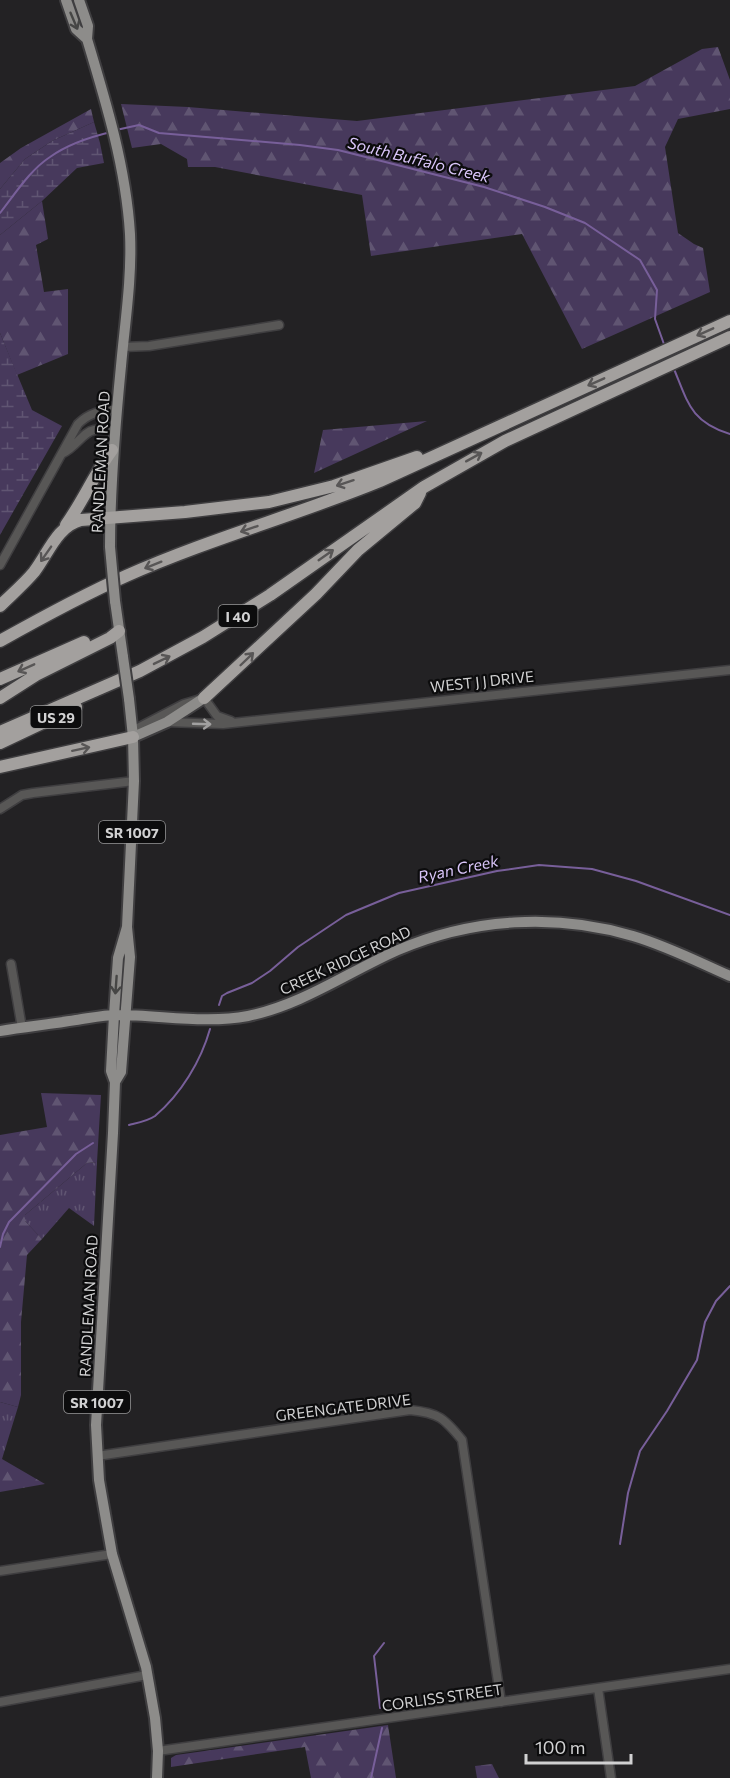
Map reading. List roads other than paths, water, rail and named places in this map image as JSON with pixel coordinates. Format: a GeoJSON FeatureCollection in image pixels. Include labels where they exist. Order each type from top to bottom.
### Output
{"type":"FeatureCollection","features":[{"type":"Feature","properties":{"kind":"highway"},"geometry":{"type":"LineString","coordinates":[[0,641],[126,576],[207,544],[340,497],[440,454],[730,321]]}},
{"type":"Feature","properties":{"kind":"highway","name":"I 40"},"geometry":{"type":"LineString","coordinates":[[0,732],[109,685],[175,653],[226,624],[424,487],[505,441],[730,337]]}},
{"type":"Feature","properties":{"kind":"highway"},"geometry":{"type":"LineString","coordinates":[[0,606],[33,572],[77,510],[101,465],[112,450]]}},
{"type":"Feature","properties":{"kind":"highway"},"geometry":{"type":"LineString","coordinates":[[62,531],[73,522],[81,520],[185,512],[269,502],[334,486],[412,458],[440,454]]}},
{"type":"Feature","properties":{"kind":"highway"},"geometry":{"type":"LineString","coordinates":[[204,698],[299,610],[358,550],[415,503],[424,487]]}},
{"type":"Feature","properties":{"kind":"highway"},"geometry":{"type":"LineString","coordinates":[[0,680],[108,631],[119,631]]}},
{"type":"Feature","properties":{"kind":"highway"},"geometry":{"type":"LineString","coordinates":[[0,698],[36,675],[110,638],[119,631]]}},
{"type":"Feature","properties":{"kind":"highway","name":"US 29"},"geometry":{"type":"LineString","coordinates":[[0,743],[89,702],[109,685]]}},
{"type":"Feature","properties":{"kind":"highway"},"geometry":{"type":"LineString","coordinates":[[0,767],[133,734]]}},
{"type":"Feature","properties":{"kind":"main road","name":"RANDLEMAN ROAD"},"geometry":{"type":"LineString","coordinates":[[66,0],[76,29],[87,39]]}},
{"type":"Feature","properties":{"kind":"main road","name":"RANDLEMAN ROAD"},"geometry":{"type":"LineString","coordinates":[[79,0],[88,26],[87,39],[115,142],[124,186],[130,240],[129,298],[112,450],[110,548],[133,734],[134,781],[127,927],[118,958],[119,1015],[111,1071],[115,1082],[96,1425],[97,1456],[112,1554],[147,1675],[155,1718],[158,1751],[157,1778]]}},
{"type":"Feature","properties":{"kind":"main road","name":"WEST J J DRIVE"},"geometry":{"type":"LineString","coordinates":[[133,734],[167,722],[204,698]]}},
{"type":"Feature","properties":{"kind":"main road","name":"CREEK RIDGE ROAD"},"geometry":{"type":"LineString","coordinates":[[0,1031],[119,1015],[200,1020],[258,1013],[304,996],[419,942],[453,932],[512,922],[570,923],[619,932],[652,942],[730,976]]}},
{"type":"Feature","properties":{"kind":"street"},"geometry":{"type":"LineString","coordinates":[[123,347],[149,346],[279,325]]}},
{"type":"Feature","properties":{"kind":"street"},"geometry":{"type":"LineString","coordinates":[[0,565],[78,424],[97,412],[117,410]]}},
{"type":"Feature","properties":{"kind":"street"},"geometry":{"type":"LineString","coordinates":[[63,453],[72,449],[92,430],[114,430]]}},
{"type":"Feature","properties":{"kind":"street","name":"WEST J J DRIVE"},"geometry":{"type":"LineString","coordinates":[[167,722],[217,724],[730,670]]}},
{"type":"Feature","properties":{"kind":"street"},"geometry":{"type":"LineString","coordinates":[[133,734],[184,704],[204,698],[220,718],[237,722]]}},
{"type":"Feature","properties":{"kind":"street"},"geometry":{"type":"LineString","coordinates":[[0,809],[22,795],[134,781]]}},
{"type":"Feature","properties":{"kind":"street"},"geometry":{"type":"LineString","coordinates":[[11,964],[22,1028]]}},
{"type":"Feature","properties":{"kind":"street","name":"GREENGATE DRIVE"},"geometry":{"type":"LineString","coordinates":[[97,1456],[410,1410],[430,1412],[445,1419],[462,1440],[501,1702]]}},
{"type":"Feature","properties":{"kind":"street"},"geometry":{"type":"LineString","coordinates":[[0,1571],[112,1554]]}},
{"type":"Feature","properties":{"kind":"street","name":"CORLISS STREET"},"geometry":{"type":"LineString","coordinates":[[158,1751],[730,1669]]}},
{"type":"Feature","properties":{"kind":"street"},"geometry":{"type":"LineString","coordinates":[[0,1702],[147,1675]]}},
{"type":"Feature","properties":{"kind":"street"},"geometry":{"type":"LineString","coordinates":[[598,1688],[611,1778]]}},
{"type":"Feature","properties":{"kind":"waterway","name":"South Buffalo Creek"},"geometry":{"type":"LineString","coordinates":[[116,130],[139,125],[159,133],[338,150],[484,187],[545,207],[585,223],[640,260],[657,290],[655,319],[665,347]]}},
{"type":"Feature","properties":{"kind":"waterway","name":"South Buffalo Creek"},"geometry":{"type":"LineString","coordinates":[[0,213],[29,175],[43,162],[64,148],[111,132]]}},
{"type":"Feature","properties":{"kind":"waterway","name":"South Buffalo Creek"},"geometry":{"type":"LineString","coordinates":[[674,369],[688,401],[699,417],[707,424],[730,434]]}},
{"type":"Feature","properties":{"kind":"waterway","name":"Ryan Creek"},"geometry":{"type":"LineString","coordinates":[[219,1005],[222,996],[252,983],[298,947],[346,915],[399,893],[497,871],[539,865],[592,869],[636,881],[730,915]]}},
{"type":"Feature","properties":{"kind":"waterway","name":"Ryan Creek"},"geometry":{"type":"LineString","coordinates":[[129,1125],[152,1118],[173,1098],[195,1065],[210,1029]]}},
{"type":"Feature","properties":{"kind":"waterway","name":"Ryan Creek"},"geometry":{"type":"LineString","coordinates":[[0,1247],[9,1222],[76,1154],[93,1143]]}},
{"type":"Feature","properties":{"kind":"waterway"},"geometry":{"type":"LineString","coordinates":[[620,1544],[628,1493],[640,1451],[697,1360],[705,1322],[716,1301],[730,1286]]}},
{"type":"Feature","properties":{"kind":"waterway"},"geometry":{"type":"LineString","coordinates":[[380,1708],[374,1656],[384,1643]]}},
{"type":"Feature","properties":{"kind":"waterway"},"geometry":{"type":"LineString","coordinates":[[371,1778],[382,1728]]}}]}
